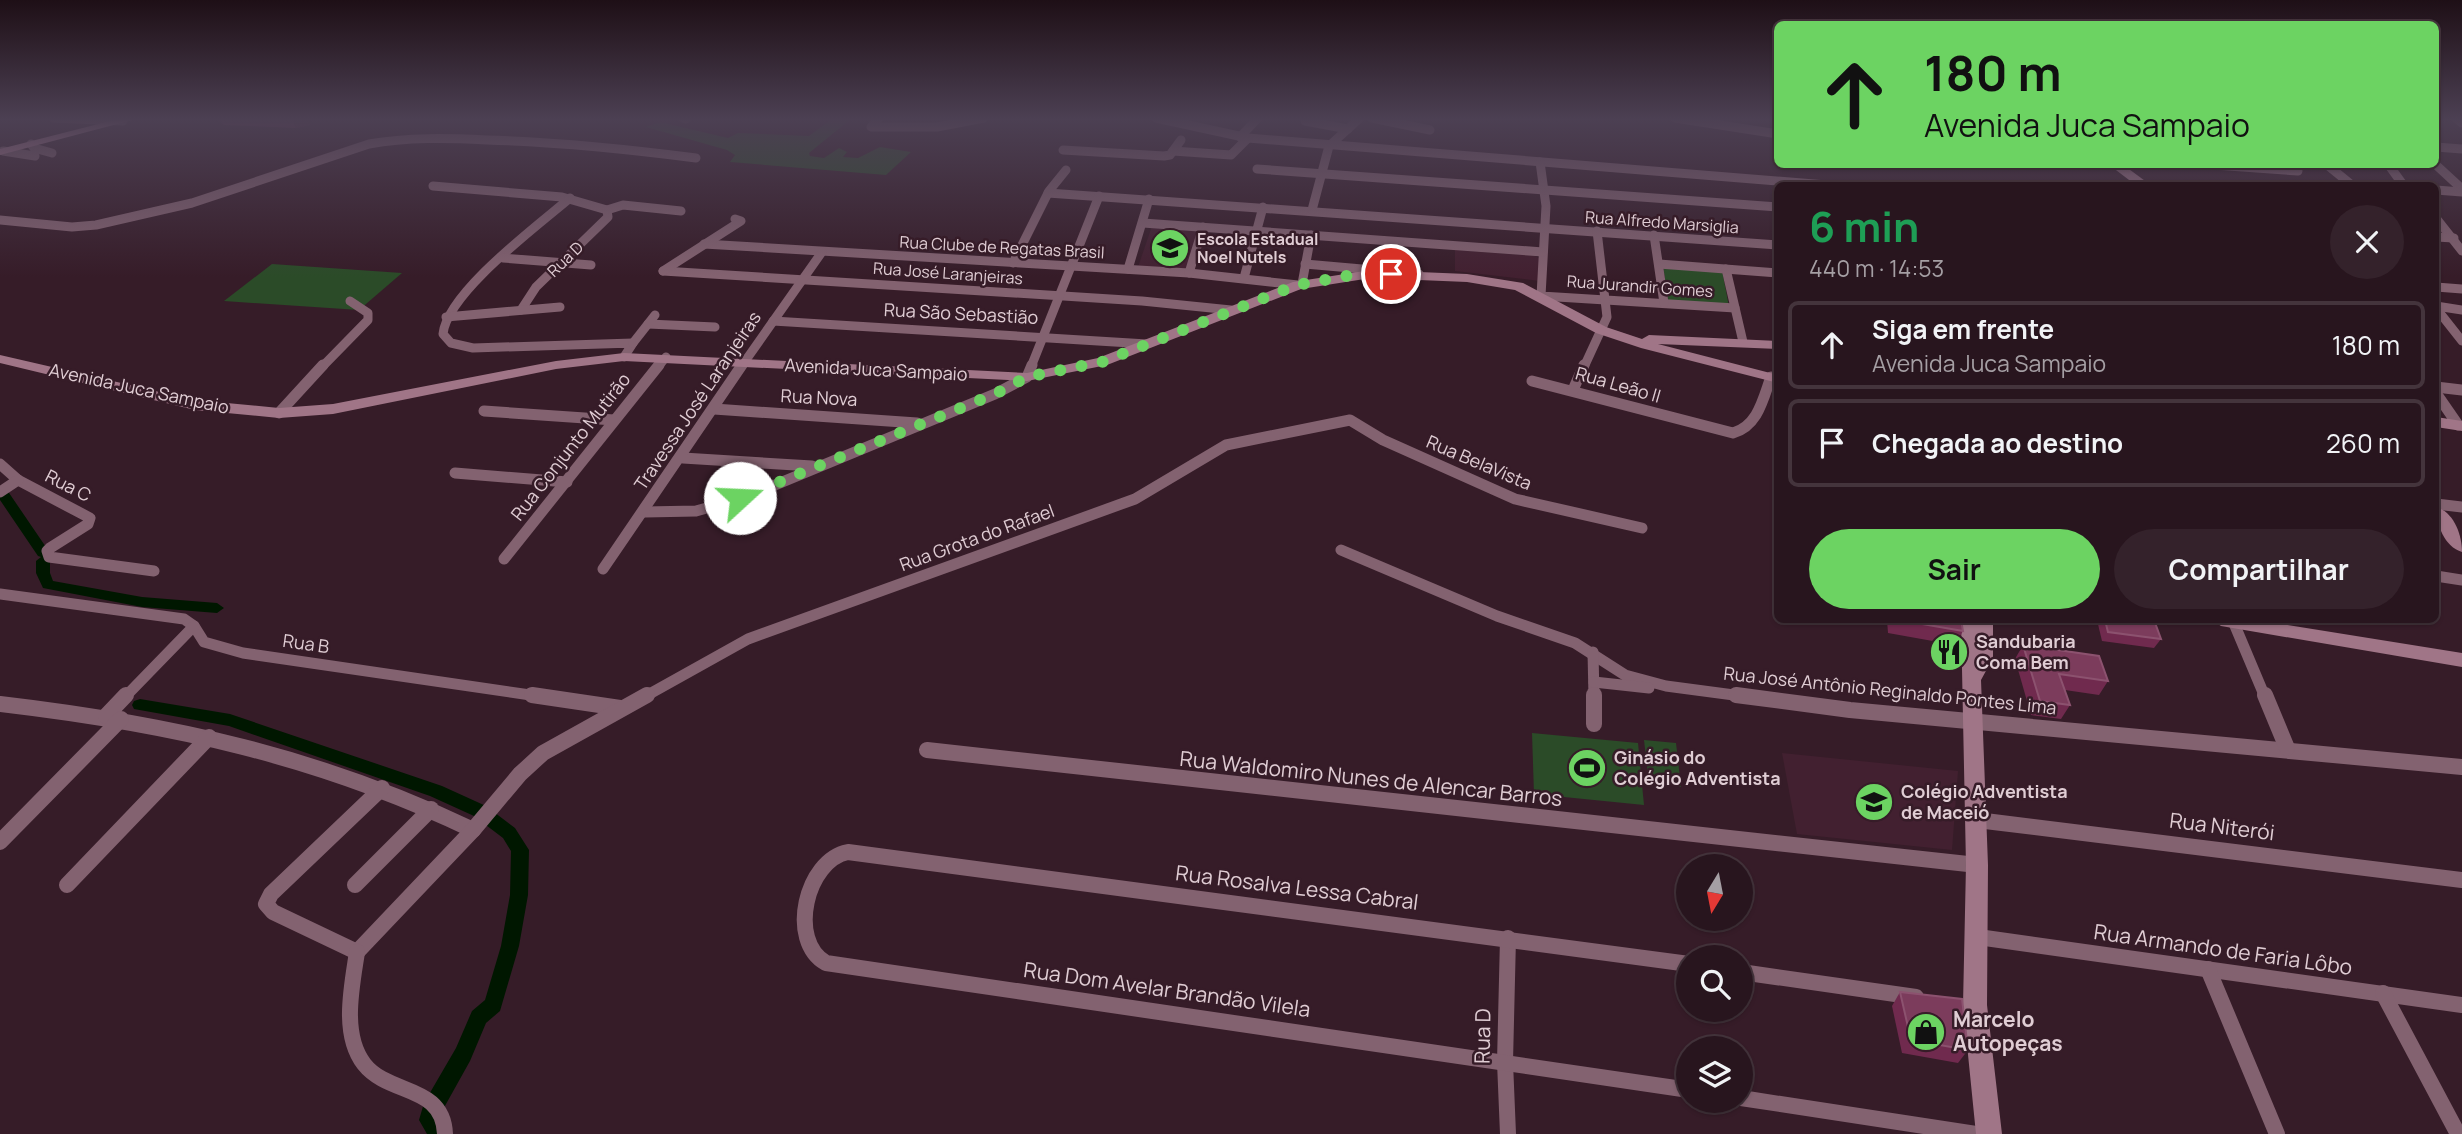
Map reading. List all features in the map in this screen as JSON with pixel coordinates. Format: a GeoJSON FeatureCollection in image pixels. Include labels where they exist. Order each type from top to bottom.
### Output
{"type":"FeatureCollection","features":[{"type":"Feature","properties":{"kind":"main road"},"geometry":{"type":"LineString","coordinates":[[2124,171],[2140,182]]}},
{"type":"Feature","properties":{"kind":"main road","name":"Avenida Juca Sampaio"},"geometry":{"type":"LineString","coordinates":[[0,359],[195,405],[279,413],[332,409],[556,365],[624,356],[1027,377],[1086,367],[1300,284],[1371,274],[1433,276],[1504,283],[1542,296],[1608,332],[1774,378]]}},
{"type":"Feature","properties":{"kind":"main road"},"geometry":{"type":"LineString","coordinates":[[1608,332],[1774,345]]}},
{"type":"Feature","properties":{"kind":"main road"},"geometry":{"type":"LineString","coordinates":[[1688,356],[1683,348],[1689,340]]}},
{"type":"Feature","properties":{"kind":"main road"},"geometry":{"type":"LineString","coordinates":[[2439,422],[2460,425]]}},
{"type":"Feature","properties":{"kind":"main road"},"geometry":{"type":"LineString","coordinates":[[2439,516],[2462,546]]}},
{"type":"Feature","properties":{"kind":"main road"},"geometry":{"type":"LineString","coordinates":[[1970,623],[1969,654],[1974,676],[1978,937],[1968,1004],[1989,1134]]}},
{"type":"Feature","properties":{"kind":"main road"},"geometry":{"type":"LineString","coordinates":[[1974,676],[1984,658],[1984,623]]}},
{"type":"Feature","properties":{"kind":"main road"},"geometry":{"type":"LineString","coordinates":[[2246,623],[2462,660]]}},
{"type":"Feature","properties":{"kind":"street"},"geometry":{"type":"LineString","coordinates":[[0,220],[72,227],[96,225],[248,186],[291,171]]}},
{"type":"Feature","properties":{"kind":"street"},"geometry":{"type":"LineString","coordinates":[[1013,264],[1048,193],[1065,171]]}},
{"type":"Feature","properties":{"kind":"street"},"geometry":{"type":"LineString","coordinates":[[1277,171],[1774,207]]}},
{"type":"Feature","properties":{"kind":"street"},"geometry":{"type":"LineString","coordinates":[[1312,210],[1321,171]]}},
{"type":"Feature","properties":{"kind":"street"},"geometry":{"type":"LineString","coordinates":[[1541,171],[1544,190],[1542,296]]}},
{"type":"Feature","properties":{"kind":"street"},"geometry":{"type":"LineString","coordinates":[[1651,171],[1789,182]]}},
{"type":"Feature","properties":{"kind":"street"},"geometry":{"type":"LineString","coordinates":[[2335,171],[2349,182]]}},
{"type":"Feature","properties":{"kind":"street"},"geometry":{"type":"LineString","coordinates":[[2442,171],[2462,191]]}},
{"type":"Feature","properties":{"kind":"street"},"geometry":{"type":"LineString","coordinates":[[433,186],[570,198],[607,210],[623,205],[681,211]]}},
{"type":"Feature","properties":{"kind":"street"},"geometry":{"type":"LineString","coordinates":[[2439,190],[2462,191]]}},
{"type":"Feature","properties":{"kind":"street"},"geometry":{"type":"LineString","coordinates":[[1048,193],[1543,227]]}},
{"type":"Feature","properties":{"kind":"street"},"geometry":{"type":"LineString","coordinates":[[645,512],[671,514],[699,511],[760,491],[995,394],[1027,377],[1057,296],[1100,196]]}},
{"type":"Feature","properties":{"kind":"street"},"geometry":{"type":"LineString","coordinates":[[570,198],[454,301],[442,328],[446,341],[462,347],[633,343]]}},
{"type":"Feature","properties":{"kind":"street"},"geometry":{"type":"LineString","coordinates":[[1128,269],[1149,200]]}},
{"type":"Feature","properties":{"kind":"street"},"geometry":{"type":"LineString","coordinates":[[1244,278],[1263,207]]}},
{"type":"Feature","properties":{"kind":"street","name":"Rua D"},"geometry":{"type":"LineString","coordinates":[[521,310],[531,293],[608,217],[610,214],[607,210]]}},
{"type":"Feature","properties":{"kind":"street"},"geometry":{"type":"LineString","coordinates":[[663,271],[738,220]]}},
{"type":"Feature","properties":{"kind":"street"},"geometry":{"type":"LineString","coordinates":[[2439,221],[2455,234],[2462,251]]}},
{"type":"Feature","properties":{"kind":"street"},"geometry":{"type":"LineString","coordinates":[[1143,223],[1543,252]]}},
{"type":"Feature","properties":{"kind":"street","name":"Rua Alfredo Marsiglia"},"geometry":{"type":"LineString","coordinates":[[1543,227],[1774,245]]}},
{"type":"Feature","properties":{"kind":"street"},"geometry":{"type":"LineString","coordinates":[[1189,273],[1203,228]]}},
{"type":"Feature","properties":{"kind":"street"},"geometry":{"type":"LineString","coordinates":[[1573,390],[1608,332],[1597,231]]}},
{"type":"Feature","properties":{"kind":"street"},"geometry":{"type":"LineString","coordinates":[[1300,284],[1311,235]]}},
{"type":"Feature","properties":{"kind":"street"},"geometry":{"type":"LineString","coordinates":[[1654,235],[1664,303]]}},
{"type":"Feature","properties":{"kind":"street","name":"Rua Clube de Regatas Brasil"},"geometry":{"type":"LineString","coordinates":[[704,244],[1189,273],[1300,284]]}},
{"type":"Feature","properties":{"kind":"street","name":"Travessa José Laranjeiras"},"geometry":{"type":"LineString","coordinates":[[603,569],[683,458],[745,361],[822,252]]}},
{"type":"Feature","properties":{"kind":"street"},"geometry":{"type":"LineString","coordinates":[[503,258],[591,265]]}},
{"type":"Feature","properties":{"kind":"street"},"geometry":{"type":"LineString","coordinates":[[1305,264],[1433,276]]}},
{"type":"Feature","properties":{"kind":"street"},"geometry":{"type":"LineString","coordinates":[[1659,264],[1774,273]]}},
{"type":"Feature","properties":{"kind":"street"},"geometry":{"type":"LineString","coordinates":[[1727,269],[1743,342]]}},
{"type":"Feature","properties":{"kind":"street","name":"Rua José Laranjeiras"},"geometry":{"type":"LineString","coordinates":[[663,271],[1231,310]]}},
{"type":"Feature","properties":{"kind":"street"},"geometry":{"type":"LineString","coordinates":[[2439,287],[2462,289]]}},
{"type":"Feature","properties":{"kind":"street","name":"Rua Jurandir Gomes"},"geometry":{"type":"LineString","coordinates":[[1542,296],[1735,308]]}},
{"type":"Feature","properties":{"kind":"street"},"geometry":{"type":"LineString","coordinates":[[279,413],[301,394],[326,362],[368,321],[368,313],[350,300]]}},
{"type":"Feature","properties":{"kind":"street"},"geometry":{"type":"LineString","coordinates":[[446,317],[560,307]]}},
{"type":"Feature","properties":{"kind":"street"},"geometry":{"type":"LineString","coordinates":[[2439,307],[2462,310]]}},
{"type":"Feature","properties":{"kind":"street"},"geometry":{"type":"LineString","coordinates":[[2439,311],[2461,338]]}},
{"type":"Feature","properties":{"kind":"street"},"geometry":{"type":"LineString","coordinates":[[624,356],[651,320],[715,327]]}},
{"type":"Feature","properties":{"kind":"street","name":"Rua São Sebastião"},"geometry":{"type":"LineString","coordinates":[[773,321],[1147,344]]}},
{"type":"Feature","properties":{"kind":"street","name":"Rua Conjunto Mutirão"},"geometry":{"type":"LineString","coordinates":[[504,559],[666,357]]}},
{"type":"Feature","properties":{"kind":"street","name":"Rua Leão II"},"geometry":{"type":"LineString","coordinates":[[1532,381],[1725,432],[1748,428],[1774,380]]}},
{"type":"Feature","properties":{"kind":"street"},"geometry":{"type":"LineString","coordinates":[[2439,387],[2462,390]]}},
{"type":"Feature","properties":{"kind":"street"},"geometry":{"type":"LineString","coordinates":[[2439,397],[2460,425]]}},
{"type":"Feature","properties":{"kind":"street","name":"Rua Nova"},"geometry":{"type":"LineString","coordinates":[[714,409],[921,424]]}},
{"type":"Feature","properties":{"kind":"street"},"geometry":{"type":"LineString","coordinates":[[484,411],[614,420]]}},
{"type":"Feature","properties":{"kind":"street","name":"Rua BelaVista"},"geometry":{"type":"LineString","coordinates":[[1350,421],[1383,440],[1515,499],[1642,528]]}},
{"type":"Feature","properties":{"kind":"street","name":"Rua Grota do Rafael"},"geometry":{"type":"LineString","coordinates":[[358,952],[480,822],[535,758],[620,708],[748,639],[1135,499],[1214,450],[1249,439],[1350,421]]}},
{"type":"Feature","properties":{"kind":"street"},"geometry":{"type":"LineString","coordinates":[[683,458],[816,467]]}},
{"type":"Feature","properties":{"kind":"street"},"geometry":{"type":"LineString","coordinates":[[0,464],[9,486]]}},
{"type":"Feature","properties":{"kind":"street"},"geometry":{"type":"LineString","coordinates":[[455,473],[567,482]]}},
{"type":"Feature","properties":{"kind":"street","name":"Rua C"},"geometry":{"type":"LineString","coordinates":[[9,486],[48,493],[90,518],[88,524],[47,551],[54,558],[154,571]]}},
{"type":"Feature","properties":{"kind":"street"},"geometry":{"type":"LineString","coordinates":[[2439,504],[2462,507]]}},
{"type":"Feature","properties":{"kind":"street","name":"Rua José Antônio Reginaldo Pontes Lima"},"geometry":{"type":"LineString","coordinates":[[1341,550],[1486,612],[1593,652],[1625,675],[1666,687],[1850,710],[2287,748],[2462,767]]}},
{"type":"Feature","properties":{"kind":"street"},"geometry":{"type":"LineString","coordinates":[[2439,576],[2462,580]]}},
{"type":"Feature","properties":{"kind":"street","name":"Rua B"},"geometry":{"type":"LineString","coordinates":[[0,594],[131,609],[184,619],[194,626],[204,642],[243,653],[620,708]]}},
{"type":"Feature","properties":{"kind":"street"},"geometry":{"type":"LineString","coordinates":[[2230,623],[2287,748]]}},
{"type":"Feature","properties":{"kind":"street"},"geometry":{"type":"LineString","coordinates":[[106,716],[194,626]]}},
{"type":"Feature","properties":{"kind":"street"},"geometry":{"type":"LineString","coordinates":[[1593,652],[1594,724]]}},
{"type":"Feature","properties":{"kind":"street"},"geometry":{"type":"LineString","coordinates":[[1594,682],[1627,687],[1666,687]]}},
{"type":"Feature","properties":{"kind":"street"},"geometry":{"type":"LineString","coordinates":[[0,705],[106,716],[209,737],[382,788],[431,808],[480,822]]}},
{"type":"Feature","properties":{"kind":"street"},"geometry":{"type":"LineString","coordinates":[[0,842],[121,719]]}},
{"type":"Feature","properties":{"kind":"street"},"geometry":{"type":"LineString","coordinates":[[67,885],[209,737]]}},
{"type":"Feature","properties":{"kind":"street","name":"Rua Waldomiro Nunes de Alencar Barros"},"geometry":{"type":"LineString","coordinates":[[927,750],[1977,865]]}},
{"type":"Feature","properties":{"kind":"street"},"geometry":{"type":"LineString","coordinates":[[382,788],[271,894],[267,908],[358,952],[351,1014],[354,1038],[363,1063],[380,1078],[437,1104],[445,1115],[445,1134]]}},
{"type":"Feature","properties":{"kind":"street"},"geometry":{"type":"LineString","coordinates":[[355,885],[431,808]]}},
{"type":"Feature","properties":{"kind":"street","name":"Rua Niterói"},"geometry":{"type":"LineString","coordinates":[[1977,820],[2462,880]]}},
{"type":"Feature","properties":{"kind":"street","name":"Rua Dom Avelar Brandão Vilela"},"geometry":{"type":"LineString","coordinates":[[899,857],[848,852],[832,856],[825,863],[814,887],[806,919],[806,942],[818,959],[877,972],[1676,1088]]}},
{"type":"Feature","properties":{"kind":"street","name":"Rua Rosalva Lessa Cabral"},"geometry":{"type":"LineString","coordinates":[[899,857],[1676,962]]}},
{"type":"Feature","properties":{"kind":"street","name":"Rua Armando de Faria Lôbo"},"geometry":{"type":"LineString","coordinates":[[1978,937],[2462,1005]]}},
{"type":"Feature","properties":{"kind":"street","name":"Rua D"},"geometry":{"type":"LineString","coordinates":[[1508,939],[1505,1062],[1508,1134]]}},
{"type":"Feature","properties":{"kind":"street"},"geometry":{"type":"LineString","coordinates":[[2208,969],[2277,1134]]}},
{"type":"Feature","properties":{"kind":"street"},"geometry":{"type":"LineString","coordinates":[[1753,974],[1934,999]]}},
{"type":"Feature","properties":{"kind":"street"},"geometry":{"type":"LineString","coordinates":[[2383,993],[2458,1134]]}},
{"type":"Feature","properties":{"kind":"street"},"geometry":{"type":"LineString","coordinates":[[1753,1100],[1976,1134]]}},
{"type":"Feature","properties":{"kind":"shaded area","name":"Escola Estadual Noel Nutels"},"geometry":{"type":"Polygon","coordinates":[[[1152,226],[1201,230],[1188,270],[1138,267],[1152,226]]]}},
{"type":"Feature","properties":{"kind":"shaded area"},"geometry":{"type":"Polygon","coordinates":[[[1455,250],[1535,256],[1539,258],[1540,281],[1455,271],[1455,250]]]}},
{"type":"Feature","properties":{"kind":"shaded area","name":"Colégio Adventista de Maceió"},"geometry":{"type":"Polygon","coordinates":[[[1782,753],[1958,771],[1952,850],[1797,834],[1782,753]]]}},
{"type":"Feature","properties":{"kind":"green space"},"geometry":{"type":"Polygon","coordinates":[[[837,171],[890,171],[886,175],[837,171]]]}},
{"type":"Feature","properties":{"kind":"green space"},"geometry":{"type":"Polygon","coordinates":[[[272,264],[402,273],[359,310],[224,301],[272,264]]]}},
{"type":"Feature","properties":{"kind":"green space"},"geometry":{"type":"Polygon","coordinates":[[[1663,265],[1722,270],[1729,307],[1668,301],[1663,265]]]}},
{"type":"Feature","properties":{"kind":"green space","name":"Ginásio do Colégio Adventista"},"geometry":{"type":"Polygon","coordinates":[[[1532,733],[1638,743],[1644,805],[1534,794],[1532,733]]]}},
{"type":"Feature","properties":{"kind":"green space"},"geometry":{"type":"Polygon","coordinates":[[[1644,740],[1676,743],[1681,787],[1649,783],[1644,740]]]}},
{"type":"Feature","properties":{"kind":"building"},"geometry":{"type":"Polygon","coordinates":[[[1916,623],[1962,623],[1963,631],[1916,623]]]}},
{"type":"Feature","properties":{"kind":"building"},"geometry":{"type":"Polygon","coordinates":[[[2106,623],[2155,623],[2161,639],[2108,632],[2106,623]]]}},
{"type":"Feature","properties":{"kind":"building"},"geometry":{"type":"Polygon","coordinates":[[[2023,645],[2099,656],[2108,681],[2059,674],[2070,705],[2040,701],[2023,645]]]}},
{"type":"Feature","properties":{"kind":"building"},"geometry":{"type":"Polygon","coordinates":[[[1900,992],[1962,999],[1968,1050],[1911,1040],[1900,992]]]}},
{"type":"Feature","properties":{"kind":"waterway"},"geometry":{"type":"LineString","coordinates":[[0,490],[43,553]]}},
{"type":"Feature","properties":{"kind":"waterway"},"geometry":{"type":"LineString","coordinates":[[43,561],[43,573],[48,585],[142,602],[217,608]]}},
{"type":"Feature","properties":{"kind":"waterway"},"geometry":{"type":"LineString","coordinates":[[140,705],[230,720],[436,791],[480,811],[509,833],[520,850],[519,895],[510,946],[493,1005],[479,1017],[463,1054],[431,1110],[429,1120],[440,1134]]}},
{"type":"Feature","properties":{"kind":"place","name":"Escola Estadual Noel Nutels"},"geometry":{"type":"Point","coordinates":[1170,248]}},
{"type":"Feature","properties":{"kind":"place","name":"Sandubaria Coma Bem"},"geometry":{"type":"Point","coordinates":[1949,652]}},
{"type":"Feature","properties":{"kind":"place","name":"Ginásio do Colégio Adventista"},"geometry":{"type":"Point","coordinates":[1587,768]}},
{"type":"Feature","properties":{"kind":"place","name":"Colégio Adventista de Maceió"},"geometry":{"type":"Point","coordinates":[1874,802]}},
{"type":"Feature","properties":{"kind":"place","name":"Marcelo Autopeças"},"geometry":{"type":"Point","coordinates":[1926,1032]}},
{"type":"Feature","properties":{"kind":"route"},"geometry":{"type":"LineString","coordinates":[[740,498],[1003,391],[1027,377],[1069,371],[1102,362],[1297,285],[1352,275],[1391,274]]}}]}
